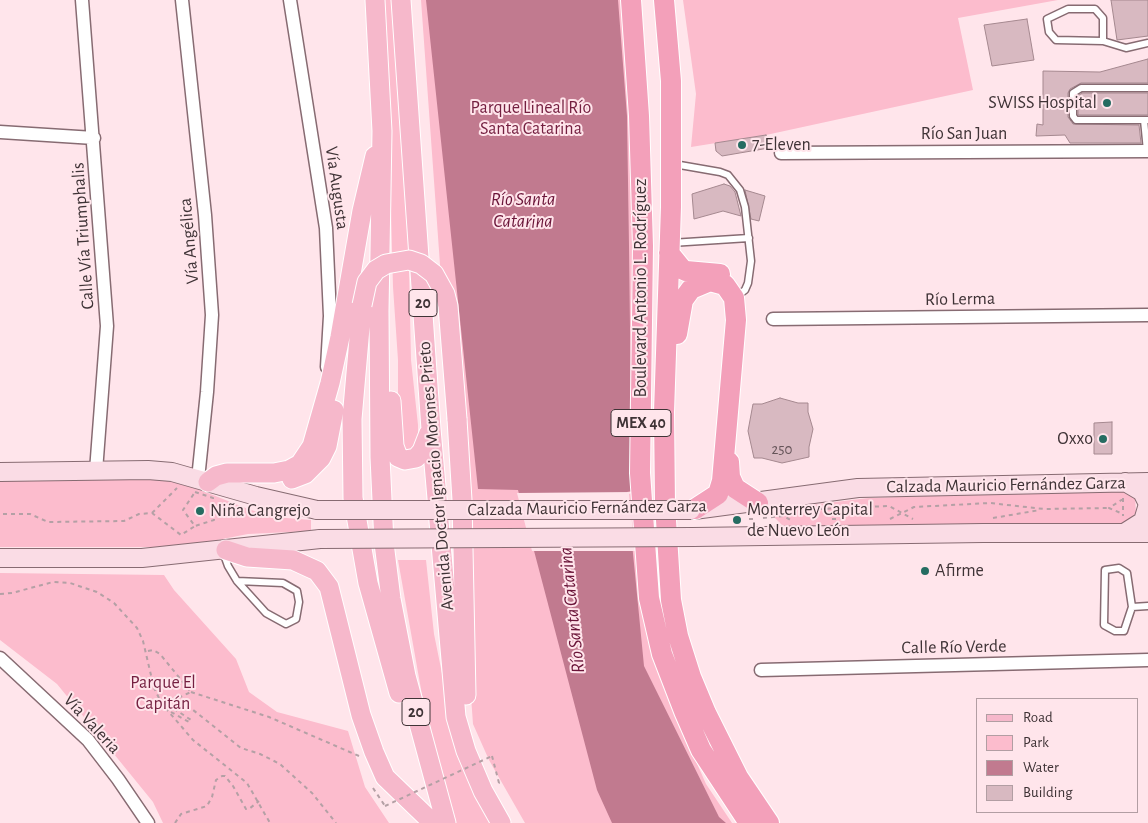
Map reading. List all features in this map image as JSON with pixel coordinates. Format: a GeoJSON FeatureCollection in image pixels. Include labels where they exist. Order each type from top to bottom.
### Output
{"type":"FeatureCollection","features":[{"type":"Feature","properties":{"kind":"highway","name":"Boulevard Antonio L. Rodríguez"},"geometry":{"type":"LineString","coordinates":[[631,0],[639,116],[643,246],[640,473],[649,598],[662,654],[701,750],[749,823]]}},
{"type":"Feature","properties":{"kind":"highway","name":"Boulevard Antonio L. Rodríguez"},"geometry":{"type":"LineString","coordinates":[[664,0],[671,80],[670,248],[664,412],[667,563],[678,636],[691,677],[722,747],[738,777],[769,823]]}},
{"type":"Feature","properties":{"kind":"highway"},"geometry":{"type":"LineString","coordinates":[[670,248],[682,268],[691,272],[718,273],[734,282],[744,317],[730,446],[730,477],[754,511]]}},
{"type":"Feature","properties":{"kind":"highway"},"geometry":{"type":"LineString","coordinates":[[664,412],[674,369],[679,313],[683,300],[698,285],[715,281],[725,285],[738,296]]}},
{"type":"Feature","properties":{"kind":"highway"},"geometry":{"type":"LineString","coordinates":[[693,510],[718,494],[722,481],[738,296]]}},
{"type":"Feature","properties":{"kind":"main road","name":"20"},"geometry":{"type":"LineString","coordinates":[[375,0],[382,131],[370,308],[384,543],[391,599],[406,676],[446,823]]}},
{"type":"Feature","properties":{"kind":"main road","name":"Avenida Doctor Ignacio Morones Prieto"},"geometry":{"type":"LineString","coordinates":[[401,0],[431,429],[456,717],[466,751],[483,790],[501,823]]}},
{"type":"Feature","properties":{"kind":"main road"},"geometry":{"type":"LineString","coordinates":[[194,486],[221,474],[284,472],[300,464],[312,446],[330,383],[349,290],[362,210],[382,131]]}},
{"type":"Feature","properties":{"kind":"main road"},"geometry":{"type":"LineString","coordinates":[[431,429],[418,456],[413,460],[405,460],[398,457],[394,446],[387,357],[370,308],[366,282],[376,270],[386,264],[409,260],[421,264],[434,274],[446,294],[448,306],[462,500],[466,751]]}},
{"type":"Feature","properties":{"kind":"main road"},"geometry":{"type":"LineString","coordinates":[[242,473],[263,479],[285,480],[296,479],[314,467],[327,446],[352,326],[370,308]]}},
{"type":"Feature","properties":{"kind":"main road"},"geometry":{"type":"LineString","coordinates":[[370,308],[354,377],[351,465],[358,532],[380,632],[403,706],[423,737]]}},
{"type":"Feature","properties":{"kind":"main road","name":"Calzada Mauricio Fernández Garza"},"geometry":{"type":"LineString","coordinates":[[0,472],[148,470],[172,472],[194,486],[317,510],[754,511],[858,488],[1124,491],[1148,482]]}},
{"type":"Feature","properties":{"kind":"main road"},"geometry":{"type":"LineString","coordinates":[[1123,526],[1143,521],[1148,504],[1142,492],[1124,491]]}},
{"type":"Feature","properties":{"kind":"main road","name":"Calzada Mauricio Fernández Garza"},"geometry":{"type":"LineString","coordinates":[[0,558],[142,558],[320,539],[693,537],[1123,526],[1148,533]]}},
{"type":"Feature","properties":{"kind":"main road"},"geometry":{"type":"LineString","coordinates":[[224,550],[247,557],[293,560],[317,571],[329,587],[361,715],[385,778],[433,823]]}},
{"type":"Feature","properties":{"kind":"street","name":"Calle Vía Triumphalis"},"geometry":{"type":"LineString","coordinates":[[82,0],[94,138],[106,326],[96,471]]}},
{"type":"Feature","properties":{"kind":"street","name":"Vía Angélica"},"geometry":{"type":"LineString","coordinates":[[182,0],[205,215],[212,315],[206,400],[194,486]]}},
{"type":"Feature","properties":{"kind":"street","name":"Vía Augusta"},"geometry":{"type":"LineString","coordinates":[[290,0],[326,228],[330,296],[327,355],[330,383]]}},
{"type":"Feature","properties":{"kind":"street"},"geometry":{"type":"LineString","coordinates":[[0,132],[94,138]]}},
{"type":"Feature","properties":{"kind":"street","name":"Río San Juan"},"geometry":{"type":"LineString","coordinates":[[781,153],[1147,151]]}},
{"type":"Feature","properties":{"kind":"street","name":"Río Lerma"},"geometry":{"type":"LineString","coordinates":[[773,319],[1148,315]]}},
{"type":"Feature","properties":{"kind":"street","name":"Vía Valeria"},"geometry":{"type":"LineString","coordinates":[[0,658],[88,740],[148,823]]}},
{"type":"Feature","properties":{"kind":"street","name":"Calle Río Verde"},"geometry":{"type":"LineString","coordinates":[[761,670],[1148,660]]}},
{"type":"Feature","properties":{"kind":"lane"},"geometry":{"type":"LineString","coordinates":[[1103,41],[1103,18],[1095,9],[1068,8],[1047,19],[1049,32],[1056,40],[1103,41],[1120,47],[1148,44]]}},
{"type":"Feature","properties":{"kind":"lane"},"geometry":{"type":"LineString","coordinates":[[1147,151],[1146,120],[1076,120],[1073,116],[1073,93],[1081,88],[1148,88]]}},
{"type":"Feature","properties":{"kind":"lane"},"geometry":{"type":"LineString","coordinates":[[671,163],[728,175],[740,190],[749,238],[750,272],[748,283],[738,296]]}},
{"type":"Feature","properties":{"kind":"lane"},"geometry":{"type":"LineString","coordinates":[[670,248],[749,238]]}},
{"type":"Feature","properties":{"kind":"lane"},"geometry":{"type":"LineString","coordinates":[[224,550],[228,566],[238,581],[266,613],[286,624],[296,619],[299,602],[296,591],[284,583],[238,581]]}},
{"type":"Feature","properties":{"kind":"lane"},"geometry":{"type":"LineString","coordinates":[[1119,568],[1127,573],[1132,607],[1124,631],[1115,631],[1104,626],[1106,570],[1119,568]]}},
{"type":"Feature","properties":{"kind":"lane"},"geometry":{"type":"LineString","coordinates":[[1132,607],[1148,606]]}},
{"type":"Feature","properties":{"kind":"path"},"geometry":{"type":"LineString","coordinates":[[3,514],[30,514],[48,522],[124,521],[139,514],[152,513],[177,487],[194,486],[214,498],[214,520],[195,526],[181,536],[152,513]]}},
{"type":"Feature","properties":{"kind":"path"},"geometry":{"type":"LineString","coordinates":[[194,486],[183,510],[195,526]]}},
{"type":"Feature","properties":{"kind":"path"},"geometry":{"type":"LineString","coordinates":[[1109,508],[1124,491]]}},
{"type":"Feature","properties":{"kind":"path"},"geometry":{"type":"LineString","coordinates":[[1123,526],[1124,491]]}},
{"type":"Feature","properties":{"kind":"path"},"geometry":{"type":"LineString","coordinates":[[889,520],[914,507],[990,503],[1044,509],[1109,508],[1123,514]]}},
{"type":"Feature","properties":{"kind":"path"},"geometry":{"type":"LineString","coordinates":[[811,509],[889,506],[914,520]]}},
{"type":"Feature","properties":{"kind":"path"},"geometry":{"type":"LineString","coordinates":[[992,518],[1044,509]]}},
{"type":"Feature","properties":{"kind":"path"},"geometry":{"type":"LineString","coordinates":[[783,510],[784,520]]}},
{"type":"Feature","properties":{"kind":"path"},"geometry":{"type":"LineString","coordinates":[[784,516],[791,510]]}},
{"type":"Feature","properties":{"kind":"path"},"geometry":{"type":"LineString","coordinates":[[754,511],[784,516],[792,521],[801,521]]}},
{"type":"Feature","properties":{"kind":"path"},"geometry":{"type":"LineString","coordinates":[[827,520],[845,519]]}},
{"type":"Feature","properties":{"kind":"path"},"geometry":{"type":"LineString","coordinates":[[0,594],[12,593],[53,582],[70,583],[97,592],[124,612],[136,628],[146,651],[154,688],[160,700],[193,740],[208,750],[247,783],[270,823]]}},
{"type":"Feature","properties":{"kind":"path"},"geometry":{"type":"LineString","coordinates":[[148,651],[153,650],[160,654],[191,692],[268,717],[366,759]]}},
{"type":"Feature","properties":{"kind":"path"},"geometry":{"type":"LineString","coordinates":[[178,698],[191,692]]}},
{"type":"Feature","properties":{"kind":"path"},"geometry":{"type":"LineString","coordinates":[[160,700],[170,711],[189,722],[191,720],[167,704],[174,696],[178,698],[241,748],[260,754],[280,764],[312,793],[336,823]]}},
{"type":"Feature","properties":{"kind":"path"},"geometry":{"type":"LineString","coordinates":[[372,786],[384,806],[492,756],[499,783]]}},
{"type":"Feature","properties":{"kind":"path"},"geometry":{"type":"LineString","coordinates":[[175,823],[181,814],[206,806],[212,797],[216,780],[222,776],[225,776],[233,786],[246,809],[249,809],[259,801]]}},
{"type":"Feature","properties":{"kind":"green space"},"geometry":{"type":"Polygon","coordinates":[[[380,0],[392,0],[408,222],[411,360],[418,425],[418,442],[411,450],[403,448],[398,444],[398,360],[393,287],[388,99],[380,0]]]}},
{"type":"Feature","properties":{"kind":"green space","name":"Río Santa Catarina"},"geometry":{"type":"Polygon","coordinates":[[[421,0],[624,0],[635,164],[637,553],[684,734],[706,784],[732,823],[525,823],[489,760],[473,724],[421,0]]]}},
{"type":"Feature","properties":{"kind":"green space"},"geometry":{"type":"Polygon","coordinates":[[[683,0],[1058,0],[958,18],[973,90],[766,135],[691,147],[696,94],[683,0]]]}},
{"type":"Feature","properties":{"kind":"green space"},"geometry":{"type":"Polygon","coordinates":[[[0,478],[162,480],[188,485],[248,509],[274,517],[311,520],[311,531],[248,534],[207,542],[158,547],[0,547],[0,478]]]}},
{"type":"Feature","properties":{"kind":"green space"},"geometry":{"type":"Polygon","coordinates":[[[1126,489],[1135,497],[1136,513],[1122,526],[783,526],[767,510],[869,498],[1126,489]]]}},
{"type":"Feature","properties":{"kind":"green space"},"geometry":{"type":"Polygon","coordinates":[[[398,560],[426,560],[434,634],[449,708],[493,823],[453,823],[424,706],[398,560]]]}},
{"type":"Feature","properties":{"kind":"green space","name":"Parque El Capitán"},"geometry":{"type":"Polygon","coordinates":[[[0,573],[164,575],[174,590],[236,659],[249,692],[277,712],[348,731],[365,787],[389,823],[163,823],[153,802],[57,684],[0,640],[0,573]]]}},
{"type":"Feature","properties":{"kind":"water","name":"Río Santa Catarina"},"geometry":{"type":"Polygon","coordinates":[[[426,0],[618,0],[627,116],[632,491],[627,492],[644,666],[719,817],[726,823],[612,823],[597,790],[518,490],[478,489],[426,0]]]}},
{"type":"Feature","properties":{"kind":"pier"},"geometry":{"type":"Polygon","coordinates":[[[634,492],[629,494],[635,551],[532,551],[517,493],[634,492]]]}},
{"type":"Feature","properties":{"kind":"building"},"geometry":{"type":"Polygon","coordinates":[[[1111,0],[1148,0],[1148,36],[1117,40],[1111,0]]]}},
{"type":"Feature","properties":{"kind":"building"},"geometry":{"type":"Polygon","coordinates":[[[1027,19],[1034,60],[992,66],[984,25],[1027,19]]]}},
{"type":"Feature","properties":{"kind":"building"},"geometry":{"type":"Polygon","coordinates":[[[1148,59],[1148,83],[1081,83],[1070,89],[1068,93],[1068,117],[1073,124],[1139,125],[1141,143],[1070,143],[1065,135],[1036,136],[1037,124],[1043,125],[1043,71],[1100,72],[1148,59]]]}},
{"type":"Feature","properties":{"kind":"building"},"geometry":{"type":"Polygon","coordinates":[[[1082,93],[1148,93],[1148,115],[1078,115],[1078,96],[1082,93]]]}},
{"type":"Feature","properties":{"kind":"building","name":"7-Eleven"},"geometry":{"type":"Polygon","coordinates":[[[766,135],[769,148],[722,156],[716,151],[715,143],[766,135]]]}},
{"type":"Feature","properties":{"kind":"building","name":"7-Eleven"},"geometry":{"type":"Polygon","coordinates":[[[724,184],[730,186],[735,192],[741,216],[723,211],[694,219],[692,194],[724,184]]]}},
{"type":"Feature","properties":{"kind":"building"},"geometry":{"type":"Polygon","coordinates":[[[745,190],[765,196],[759,221],[751,219],[745,190]]]}},
{"type":"Feature","properties":{"kind":"building"},"geometry":{"type":"Polygon","coordinates":[[[780,398],[798,403],[808,403],[808,412],[813,429],[809,457],[782,463],[754,458],[748,431],[753,404],[762,404],[780,398]]]}},
{"type":"Feature","properties":{"kind":"building","name":"Oxxo"},"geometry":{"type":"Polygon","coordinates":[[[1112,422],[1112,454],[1094,454],[1094,423],[1112,422]]]}},
{"type":"Feature","properties":{"kind":"place","name":"SWISS Hospital"},"geometry":{"type":"Point","coordinates":[1107,103]}},
{"type":"Feature","properties":{"kind":"place","name":"7-Eleven"},"geometry":{"type":"Point","coordinates":[742,145]}},
{"type":"Feature","properties":{"kind":"place","name":"Oxxo"},"geometry":{"type":"Point","coordinates":[1103,439]}},
{"type":"Feature","properties":{"kind":"place","name":"Niña Cangrejo"},"geometry":{"type":"Point","coordinates":[200,511]}},
{"type":"Feature","properties":{"kind":"place","name":"Monterrey Capital de Nuevo León"},"geometry":{"type":"Point","coordinates":[737,520]}},
{"type":"Feature","properties":{"kind":"place","name":"Afirme"},"geometry":{"type":"Point","coordinates":[925,571]}},
{"type":"Feature","properties":{"kind":"park label","name":"Parque Lineal Río Santa Catarina"},"geometry":{"type":"Point","coordinates":[531,118]}}]}
